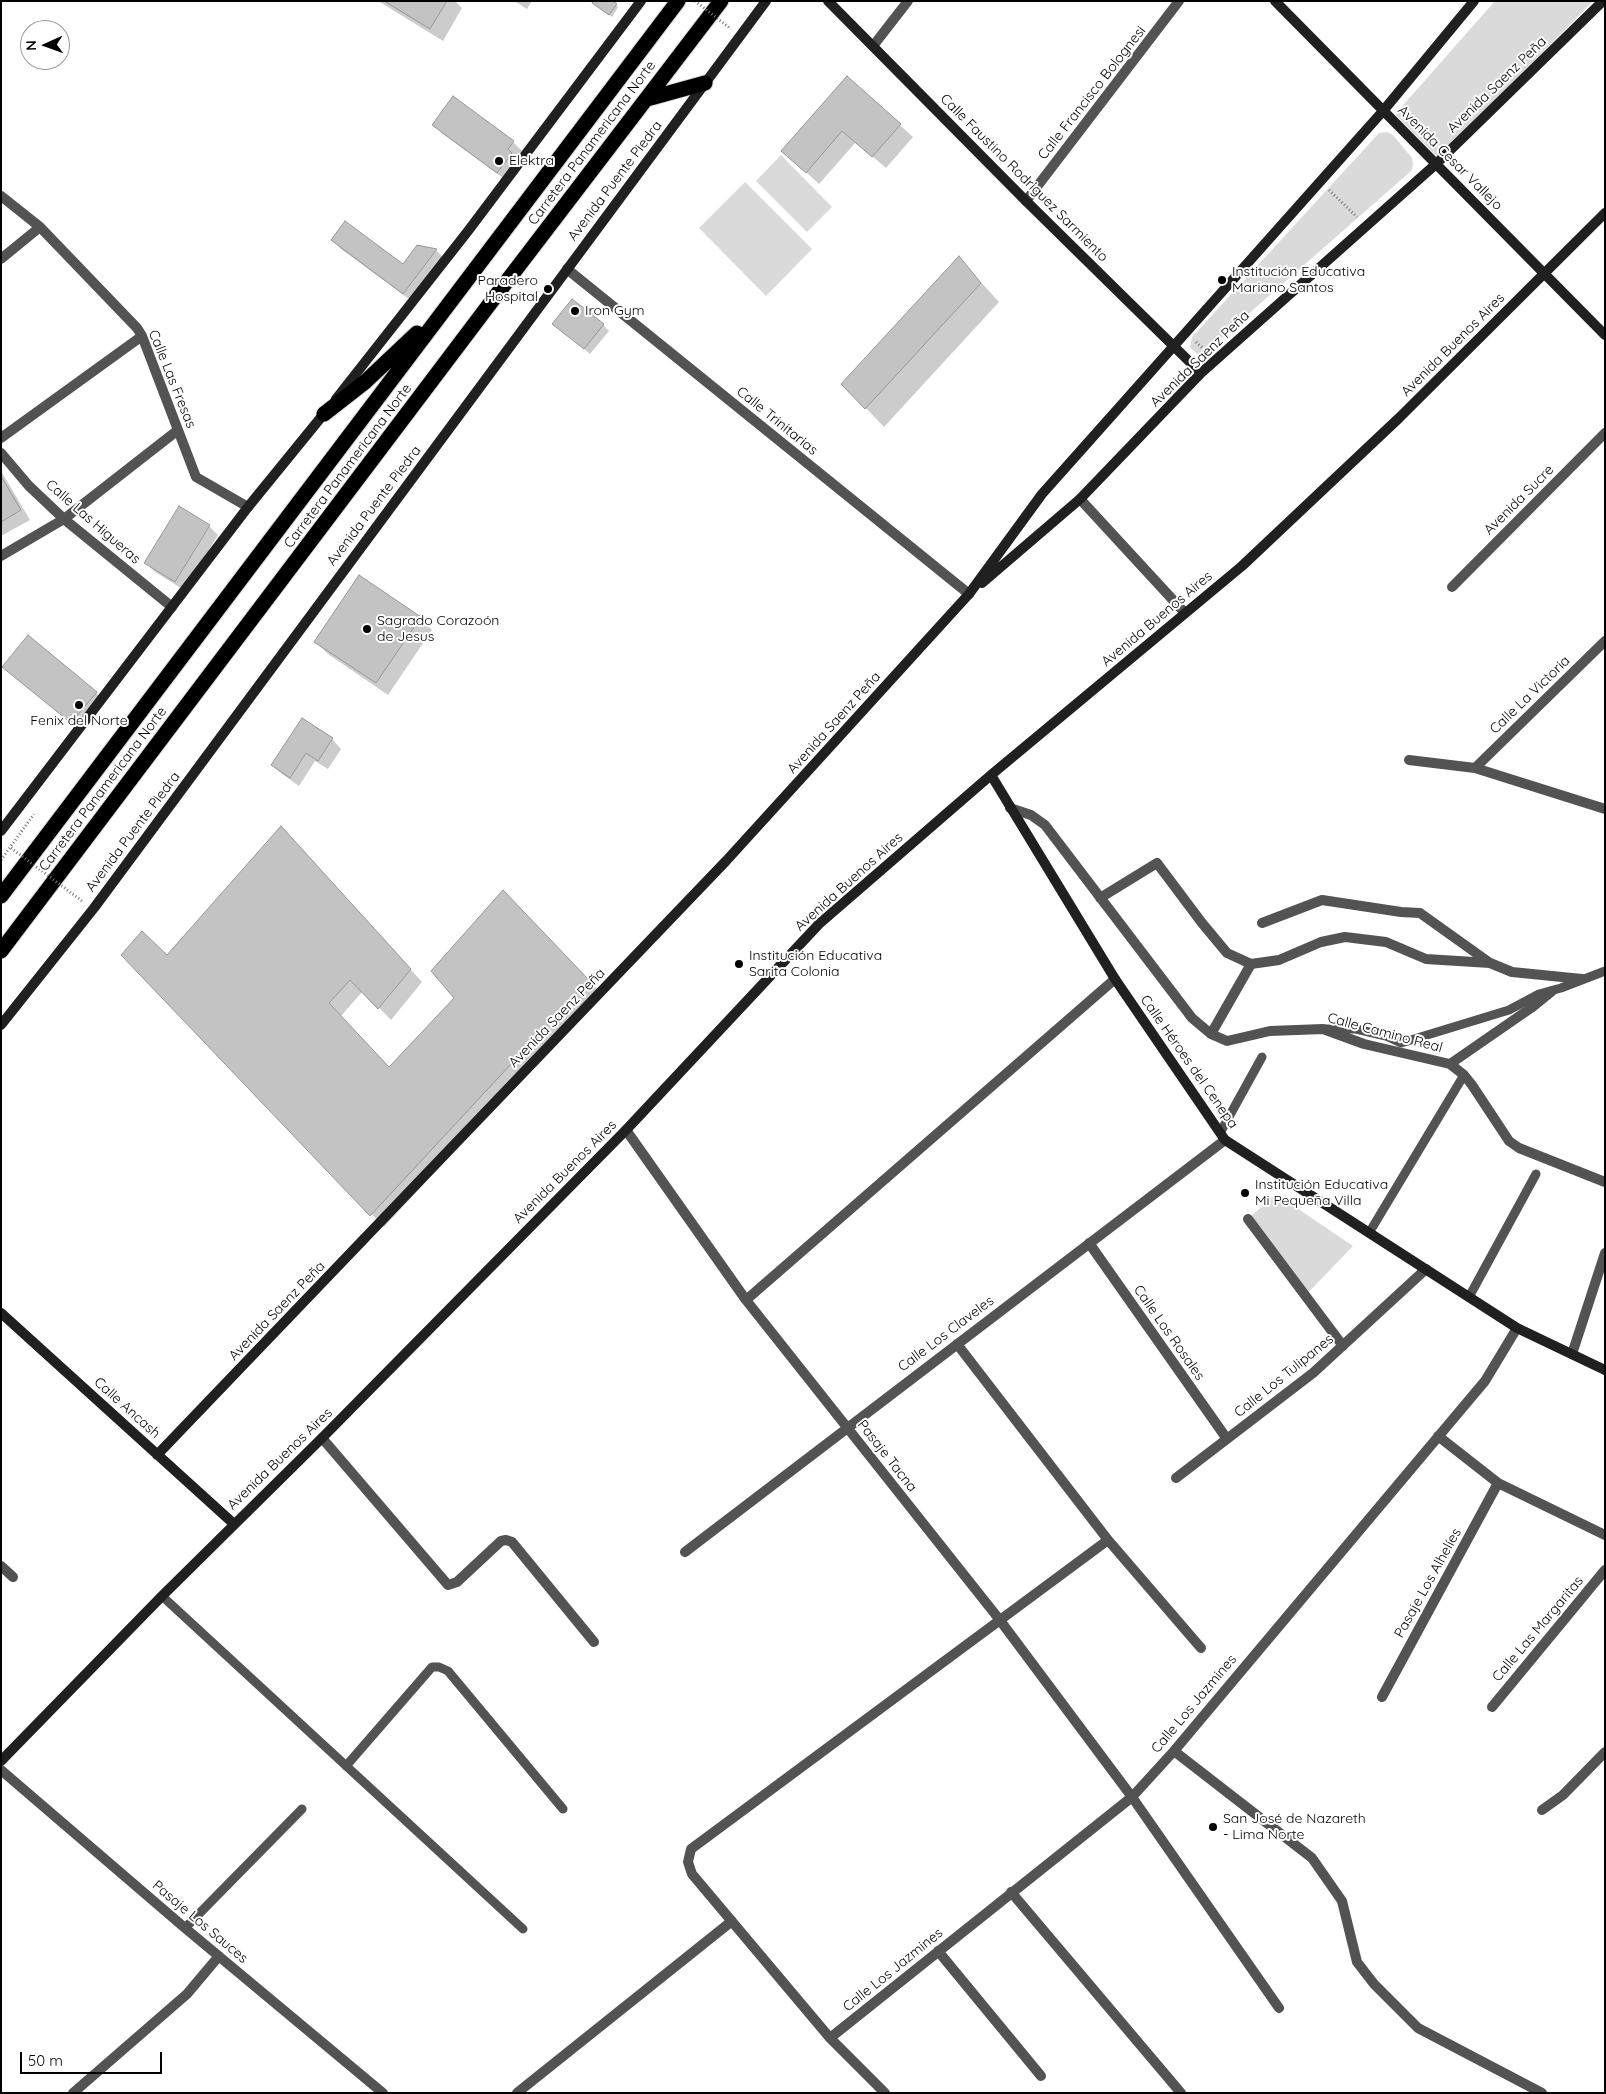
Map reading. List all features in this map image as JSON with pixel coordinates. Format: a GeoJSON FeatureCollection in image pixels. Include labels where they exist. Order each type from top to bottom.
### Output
{"type":"FeatureCollection","features":[{"type":"Feature","properties":{"kind":"highway","name":"Carretera Panamericana Norte"},"geometry":{"type":"LineString","coordinates":[[1,896],[678,1]]}},
{"type":"Feature","properties":{"kind":"highway","name":"Carretera Panamericana Norte"},"geometry":{"type":"LineString","coordinates":[[1,951],[721,1]]}},
{"type":"Feature","properties":{"kind":"highway"},"geometry":{"type":"LineString","coordinates":[[647,98],[705,82]]}},
{"type":"Feature","properties":{"kind":"highway"},"geometry":{"type":"LineString","coordinates":[[324,414],[365,382],[448,304]]}},
{"type":"Feature","properties":{"kind":"main road"},"geometry":{"type":"LineString","coordinates":[[1,830],[248,507],[468,231],[641,1]]}},
{"type":"Feature","properties":{"kind":"main road","name":"Avenida Puente Piedra"},"geometry":{"type":"LineString","coordinates":[[1,1025],[94,908],[766,1]]}},
{"type":"Feature","properties":{"kind":"main road","name":"Calle Faustino Rodriguez Sarmiento"},"geometry":{"type":"LineString","coordinates":[[828,1],[1026,201],[1201,373]]}},
{"type":"Feature","properties":{"kind":"main road","name":"Avenida Cesar Vallejo"},"geometry":{"type":"LineString","coordinates":[[1275,1],[1605,335]]}},
{"type":"Feature","properties":{"kind":"main road","name":"Avenida Saenz Peña"},"geometry":{"type":"LineString","coordinates":[[157,1455],[726,861],[969,594],[1042,494],[1383,111],[1474,1]]}},
{"type":"Feature","properties":{"kind":"main road","name":"Avenida Saenz Peña"},"geometry":{"type":"LineString","coordinates":[[969,594],[1080,498],[1201,373],[1436,164],[1603,1]]}},
{"type":"Feature","properties":{"kind":"main road","name":"Avenida Buenos Aires"},"geometry":{"type":"LineString","coordinates":[[1,1761],[162,1596],[322,1438],[626,1130],[819,924],[991,775],[1242,566],[1400,418],[1605,213]]}},
{"type":"Feature","properties":{"kind":"main road","name":"Calle Héroes del Cenepa"},"geometry":{"type":"LineString","coordinates":[[991,775],[1115,979],[1222,1137],[1518,1328],[1605,1370]]}},
{"type":"Feature","properties":{"kind":"main road","name":"Calle Ancash"},"geometry":{"type":"LineString","coordinates":[[1,1313],[234,1524]]}},
{"type":"Feature","properties":{"kind":"street"},"geometry":{"type":"LineString","coordinates":[[873,46],[908,1]]}},
{"type":"Feature","properties":{"kind":"street","name":"Calle Francisco Bolognesi"},"geometry":{"type":"LineString","coordinates":[[1026,201],[1180,1]]}},
{"type":"Feature","properties":{"kind":"street","name":"Calle Las Fresas"},"geometry":{"type":"LineString","coordinates":[[1,196],[40,227],[137,328],[142,336],[196,478],[248,507]]}},
{"type":"Feature","properties":{"kind":"street"},"geometry":{"type":"LineString","coordinates":[[1,259],[40,227]]}},
{"type":"Feature","properties":{"kind":"street","name":"Calle Trinitarias"},"geometry":{"type":"LineString","coordinates":[[567,269],[969,594]]}},
{"type":"Feature","properties":{"kind":"street"},"geometry":{"type":"LineString","coordinates":[[1,438],[142,336]]}},
{"type":"Feature","properties":{"kind":"street"},"geometry":{"type":"LineString","coordinates":[[1,556],[64,519],[178,430]]}},
{"type":"Feature","properties":{"kind":"street","name":"Avenida Sucre"},"geometry":{"type":"LineString","coordinates":[[1452,587],[1605,433]]}},
{"type":"Feature","properties":{"kind":"street","name":"Calle Las Higueras"},"geometry":{"type":"LineString","coordinates":[[1,453],[29,486],[64,519],[172,607]]}},
{"type":"Feature","properties":{"kind":"street"},"geometry":{"type":"LineString","coordinates":[[1080,498],[1185,613]]}},
{"type":"Feature","properties":{"kind":"street","name":"Calle La Victoria"},"geometry":{"type":"LineString","coordinates":[[1475,768],[1605,641]]}},
{"type":"Feature","properties":{"kind":"street"},"geometry":{"type":"LineString","coordinates":[[1410,760],[1475,768],[1605,809]]}},
{"type":"Feature","properties":{"kind":"street"},"geometry":{"type":"LineString","coordinates":[[1010,808],[1031,815],[1045,825],[1192,1018],[1210,1034],[1251,964]]}},
{"type":"Feature","properties":{"kind":"street"},"geometry":{"type":"LineString","coordinates":[[1100,898],[1157,863],[1227,953],[1251,964],[1279,960],[1321,942],[1345,936],[1386,942],[1426,959],[1490,963]]}},
{"type":"Feature","properties":{"kind":"street"},"geometry":{"type":"LineString","coordinates":[[1262,923],[1322,900],[1401,912],[1420,913],[1490,963],[1512,972],[1582,979]]}},
{"type":"Feature","properties":{"kind":"street"},"geometry":{"type":"LineString","coordinates":[[746,1300],[1115,979]]}},
{"type":"Feature","properties":{"kind":"street"},"geometry":{"type":"LineString","coordinates":[[1450,1064],[1531,1008],[1552,991]]}},
{"type":"Feature","properties":{"kind":"street","name":"Calle Camino Real"},"geometry":{"type":"LineString","coordinates":[[1210,1034],[1227,1040],[1270,1031],[1324,1029],[1364,1044],[1450,1064],[1464,1075],[1509,1141],[1519,1148],[1605,1182]]}},
{"type":"Feature","properties":{"kind":"street","name":"Pasaje Tacna"},"geometry":{"type":"LineString","coordinates":[[626,1130],[746,1300],[999,1619],[1132,1797],[1279,2008]]}},
{"type":"Feature","properties":{"kind":"street","name":"Calle Los Claveles"},"geometry":{"type":"LineString","coordinates":[[685,1552],[1089,1243],[1222,1137]]}},
{"type":"Feature","properties":{"kind":"street"},"geometry":{"type":"LineString","coordinates":[[1248,1219],[1343,1346]]}},
{"type":"Feature","properties":{"kind":"street","name":"Calle Los Rosales"},"geometry":{"type":"LineString","coordinates":[[1089,1243],[1227,1439]]}},
{"type":"Feature","properties":{"kind":"street"},"geometry":{"type":"LineString","coordinates":[[1572,1354],[1605,1253]]}},
{"type":"Feature","properties":{"kind":"street","name":"Calle Los Tulipanes"},"geometry":{"type":"LineString","coordinates":[[1176,1478],[1313,1373],[1426,1270]]}},
{"type":"Feature","properties":{"kind":"street","name":"Calle Los Jazmines"},"geometry":{"type":"LineString","coordinates":[[830,2038],[1132,1797],[1174,1751],[1485,1381],[1518,1328]]}},
{"type":"Feature","properties":{"kind":"street"},"geometry":{"type":"LineString","coordinates":[[957,1344],[1108,1540],[1201,1648]]}},
{"type":"Feature","properties":{"kind":"street"},"geometry":{"type":"LineString","coordinates":[[1438,1436],[1498,1483],[1605,1535]]}},
{"type":"Feature","properties":{"kind":"street"},"geometry":{"type":"LineString","coordinates":[[322,1438],[448,1585],[457,1582],[501,1541],[512,1542],[594,1642]]}},
{"type":"Feature","properties":{"kind":"street","name":"Pasaje Los Alhelíes"},"geometry":{"type":"LineString","coordinates":[[1382,1697],[1498,1483]]}},
{"type":"Feature","properties":{"kind":"street"},"geometry":{"type":"LineString","coordinates":[[885,2093],[830,2038],[692,1874],[688,1862],[692,1849],[999,1619],[1108,1540]]}},
{"type":"Feature","properties":{"kind":"street"},"geometry":{"type":"LineString","coordinates":[[1,1566],[13,1577]]}},
{"type":"Feature","properties":{"kind":"street","name":"Calle Las Margaritas"},"geometry":{"type":"LineString","coordinates":[[1492,1707],[1605,1570]]}},
{"type":"Feature","properties":{"kind":"street"},"geometry":{"type":"LineString","coordinates":[[1174,1751],[1312,1858],[1342,1901],[1357,1962],[1374,1984],[1418,2028],[1542,2093]]}},
{"type":"Feature","properties":{"kind":"street"},"geometry":{"type":"LineString","coordinates":[[1542,1810],[1563,1795],[1605,1752]]}},
{"type":"Feature","properties":{"kind":"street","name":"Pasaje Los Sauces"},"geometry":{"type":"LineString","coordinates":[[1,1770],[185,1928],[383,2093]]}},
{"type":"Feature","properties":{"kind":"street"},"geometry":{"type":"LineString","coordinates":[[1011,1892],[1181,2093]]}},
{"type":"Feature","properties":{"kind":"street"},"geometry":{"type":"LineString","coordinates":[[517,2093],[732,1921]]}},
{"type":"Feature","properties":{"kind":"street"},"geometry":{"type":"LineString","coordinates":[[938,1951],[1041,2076]]}},
{"type":"Feature","properties":{"kind":"street"},"geometry":{"type":"LineString","coordinates":[[73,2093],[187,1994],[219,1956]]}},
{"type":"Feature","properties":{"kind":"lane"},"geometry":{"type":"LineString","coordinates":[[1324,1029],[1356,1028],[1386,1036],[1401,1044],[1509,1010],[1526,1000],[1605,971]]}},
{"type":"Feature","properties":{"kind":"lane"},"geometry":{"type":"LineString","coordinates":[[1222,1137],[1262,1057]]}},
{"type":"Feature","properties":{"kind":"lane"},"geometry":{"type":"LineString","coordinates":[[1369,1233],[1464,1075]]}},
{"type":"Feature","properties":{"kind":"lane"},"geometry":{"type":"LineString","coordinates":[[1469,1297],[1536,1174]]}},
{"type":"Feature","properties":{"kind":"lane"},"geometry":{"type":"LineString","coordinates":[[162,1596],[523,1929]]}},
{"type":"Feature","properties":{"kind":"lane"},"geometry":{"type":"LineString","coordinates":[[346,1766],[432,1667],[439,1667],[448,1671],[563,1809]]}},
{"type":"Feature","properties":{"kind":"lane"},"geometry":{"type":"LineString","coordinates":[[185,1928],[302,1809]]}},
{"type":"Feature","properties":{"kind":"path"},"geometry":{"type":"LineString","coordinates":[[695,1],[731,29]]}},
{"type":"Feature","properties":{"kind":"path"},"geometry":{"type":"LineString","coordinates":[[1320,182],[1366,226]]}},
{"type":"Feature","properties":{"kind":"path"},"geometry":{"type":"LineString","coordinates":[[1186,332],[1216,360]]}},
{"type":"Feature","properties":{"kind":"path"},"geometry":{"type":"LineString","coordinates":[[1,860],[36,812]]}},
{"type":"Feature","properties":{"kind":"path"},"geometry":{"type":"LineString","coordinates":[[11,848],[82,901]]}},
{"type":"Feature","properties":{"kind":"shaded area"},"geometry":{"type":"Polygon","coordinates":[[[1495,1],[1593,1],[1440,157],[1435,155],[1396,115],[1397,112],[1495,1]]]}},
{"type":"Feature","properties":{"kind":"shaded area"},"geometry":{"type":"Polygon","coordinates":[[[1387,132],[1393,135],[1412,158],[1413,165],[1411,171],[1204,353],[1197,354],[1190,347],[1192,337],[1379,133],[1387,132]]]}},
{"type":"Feature","properties":{"kind":"shaded area"},"geometry":{"type":"Polygon","coordinates":[[[781,155],[832,207],[807,232],[756,181],[781,155]]]}},
{"type":"Feature","properties":{"kind":"shaded area"},"geometry":{"type":"Polygon","coordinates":[[[745,182],[812,249],[766,296],[699,228],[745,182]]]}},
{"type":"Feature","properties":{"kind":"shaded area"},"geometry":{"type":"Polygon","coordinates":[[[1276,1194],[1353,1246],[1305,1296],[1248,1219],[1276,1194]]]}},
{"type":"Feature","properties":{"kind":"building"},"geometry":{"type":"Polygon","coordinates":[[[384,1],[447,1],[430,29],[384,1]]]}},
{"type":"Feature","properties":{"kind":"building"},"geometry":{"type":"Polygon","coordinates":[[[593,1],[613,1],[617,4],[609,15],[592,3],[593,1]]]}},
{"type":"Feature","properties":{"kind":"building"},"geometry":{"type":"Polygon","coordinates":[[[847,76],[901,124],[872,157],[842,131],[806,173],[781,151],[847,76]]]}},
{"type":"Feature","properties":{"kind":"building"},"geometry":{"type":"Polygon","coordinates":[[[453,96],[514,141],[508,149],[512,153],[497,173],[432,125],[453,96]]]}},
{"type":"Feature","properties":{"kind":"building"},"geometry":{"type":"Polygon","coordinates":[[[345,221],[403,264],[417,245],[437,249],[403,294],[331,240],[345,221]]]}},
{"type":"Feature","properties":{"kind":"building"},"geometry":{"type":"Polygon","coordinates":[[[959,256],[981,283],[865,409],[841,384],[959,256]]]}},
{"type":"Feature","properties":{"kind":"building","name":"Iron Gym"},"geometry":{"type":"Polygon","coordinates":[[[572,299],[604,324],[584,349],[552,324],[572,299]]]}},
{"type":"Feature","properties":{"kind":"building"},"geometry":{"type":"Polygon","coordinates":[[[1,476],[21,510],[1,522],[1,476]]]}},
{"type":"Feature","properties":{"kind":"building"},"geometry":{"type":"Polygon","coordinates":[[[179,506],[210,525],[175,582],[144,563],[179,506]]]}},
{"type":"Feature","properties":{"kind":"building","name":"Sagrado Corazoón de Jesus"},"geometry":{"type":"Polygon","coordinates":[[[359,575],[421,617],[376,683],[314,642],[359,575]]]}},
{"type":"Feature","properties":{"kind":"building"},"geometry":{"type":"Polygon","coordinates":[[[28,635],[97,692],[71,723],[2,667],[28,635]]]}},
{"type":"Feature","properties":{"kind":"building"},"geometry":{"type":"Polygon","coordinates":[[[302,718],[333,738],[318,761],[306,753],[290,778],[271,765],[302,718]]]}},
{"type":"Feature","properties":{"kind":"building"},"geometry":{"type":"Polygon","coordinates":[[[281,826],[411,969],[378,1009],[350,980],[329,1003],[389,1067],[454,998],[431,971],[503,890],[589,980],[370,1216],[121,955],[142,931],[167,955],[281,826]]]}},
{"type":"Feature","properties":{"kind":"place","name":"Elektra"},"geometry":{"type":"Point","coordinates":[499,161]}},
{"type":"Feature","properties":{"kind":"place","name":"Institución Educativa Mariano Santos"},"geometry":{"type":"Point","coordinates":[1222,280]}},
{"type":"Feature","properties":{"kind":"place","name":"Paradero Hospital"},"geometry":{"type":"Point","coordinates":[548,289]}},
{"type":"Feature","properties":{"kind":"place","name":"Iron Gym"},"geometry":{"type":"Point","coordinates":[575,311]}},
{"type":"Feature","properties":{"kind":"place","name":"Sagrado Corazoón de Jesus"},"geometry":{"type":"Point","coordinates":[367,629]}},
{"type":"Feature","properties":{"kind":"place","name":"Fenix del Norte"},"geometry":{"type":"Point","coordinates":[79,705]}},
{"type":"Feature","properties":{"kind":"place","name":"Institución Educativa Sarita Colonia"},"geometry":{"type":"Point","coordinates":[739,964]}},
{"type":"Feature","properties":{"kind":"place","name":"Institución Educativa Mi Pequeña Villa"},"geometry":{"type":"Point","coordinates":[1245,1193]}},
{"type":"Feature","properties":{"kind":"place","name":"San José de Nazareth - Lima Norte"},"geometry":{"type":"Point","coordinates":[1213,1827]}}]}
